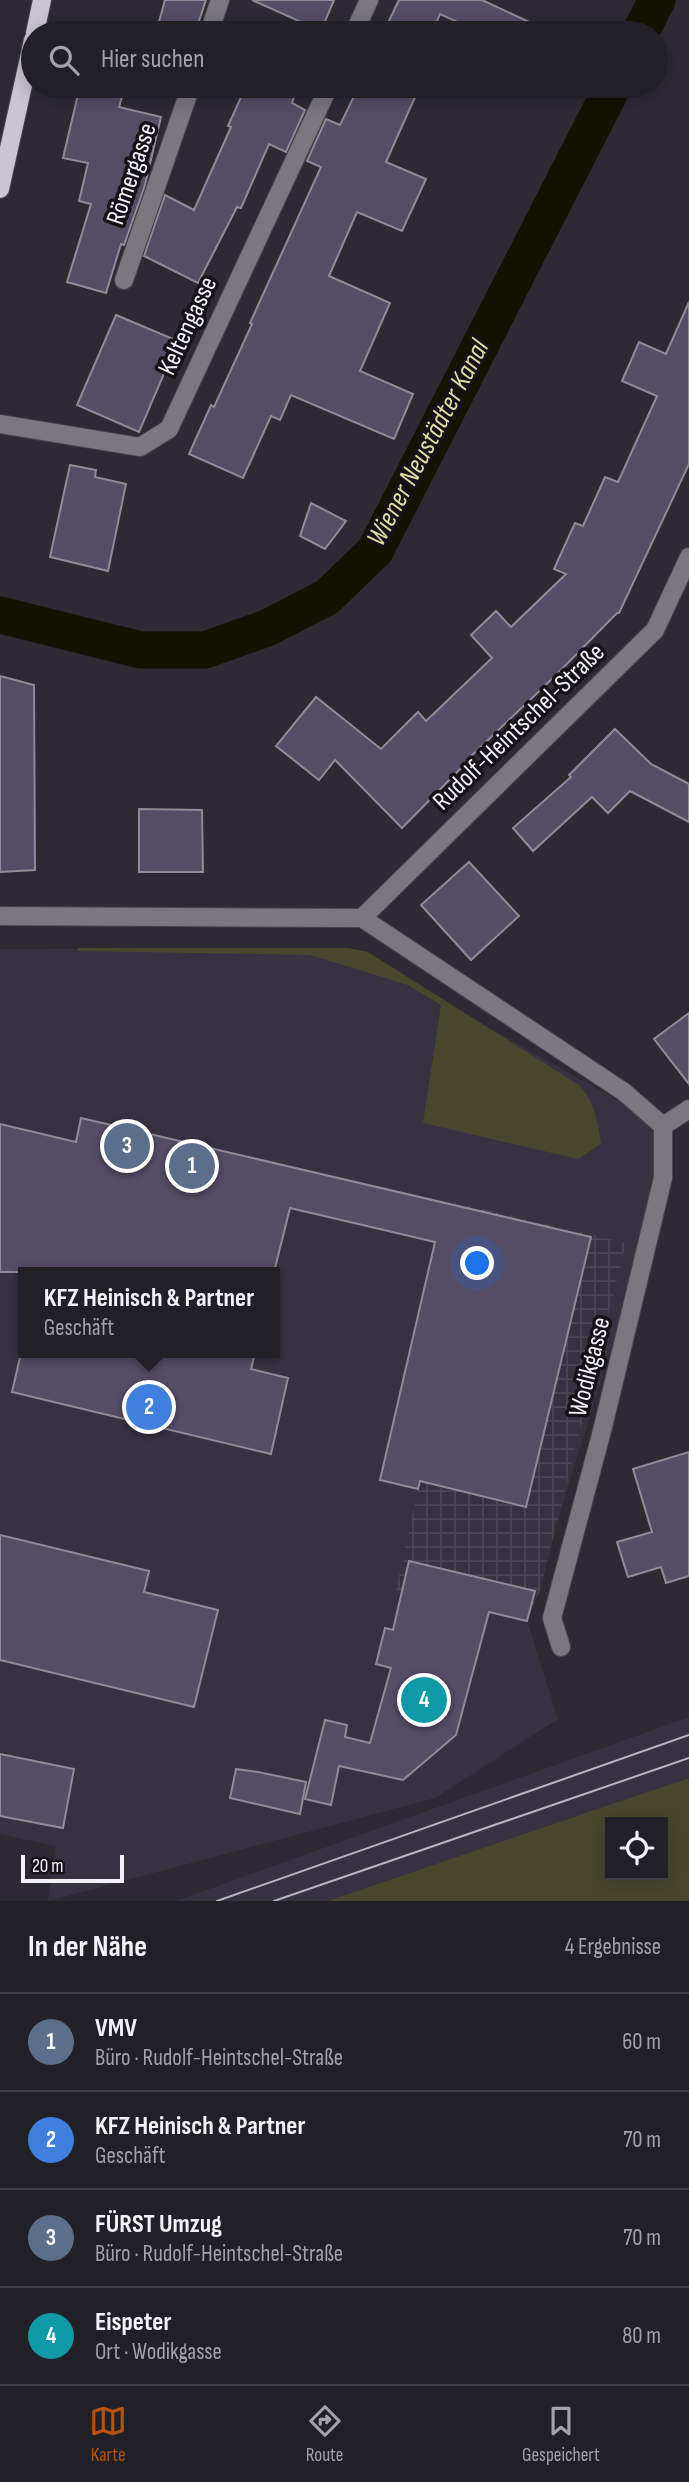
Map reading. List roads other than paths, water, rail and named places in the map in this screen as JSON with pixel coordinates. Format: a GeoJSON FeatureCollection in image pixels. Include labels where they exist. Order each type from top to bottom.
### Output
{"type":"FeatureCollection","features":[{"type":"Feature","properties":{"kind":"main road"},"geometry":{"type":"LineString","coordinates":[[38,21],[42,0]]}},
{"type":"Feature","properties":{"kind":"main road"},"geometry":{"type":"LineString","coordinates":[[0,189],[21,94]]}},
{"type":"Feature","properties":{"kind":"street"},"geometry":{"type":"LineString","coordinates":[[213,21],[220,0]]}},
{"type":"Feature","properties":{"kind":"street"},"geometry":{"type":"LineString","coordinates":[[359,21],[369,0]]}},
{"type":"Feature","properties":{"kind":"street","name":"Römergasse"},"geometry":{"type":"LineString","coordinates":[[124,280],[187,98]]}},
{"type":"Feature","properties":{"kind":"street","name":"Keltengasse"},"geometry":{"type":"LineString","coordinates":[[0,424],[140,447],[169,429],[323,98]]}},
{"type":"Feature","properties":{"kind":"street","name":"Rudolf-Heintschel-Straße"},"geometry":{"type":"LineString","coordinates":[[362,918],[655,630],[689,557]]}},
{"type":"Feature","properties":{"kind":"street"},"geometry":{"type":"LineString","coordinates":[[0,916],[362,918],[624,1092],[663,1126],[689,1109]]}},
{"type":"Feature","properties":{"kind":"street","name":"Wodikgasse"},"geometry":{"type":"LineString","coordinates":[[561,1647],[552,1618],[603,1427],[663,1178],[663,1126]]}},
{"type":"Feature","properties":{"kind":"waterway","name":"Wiener Neustädter Kanal"},"geometry":{"type":"LineString","coordinates":[[646,21],[657,0]]}},
{"type":"Feature","properties":{"kind":"waterway","name":"Wiener Neustädter Kanal"},"geometry":{"type":"LineString","coordinates":[[0,615],[141,650],[205,650],[267,628],[327,597],[375,551],[607,98]]}},
{"type":"Feature","properties":{"kind":"tram line"},"geometry":{"type":"LineString","coordinates":[[217,1901],[689,1735]]}},
{"type":"Feature","properties":{"kind":"tram line"},"geometry":{"type":"LineString","coordinates":[[274,1901],[689,1758]]}},
{"type":"Feature","properties":{"kind":"place","name":"FÜRST Umzug"},"geometry":{"type":"Point","coordinates":[127,1146]}},
{"type":"Feature","properties":{"kind":"place","name":"VMV"},"geometry":{"type":"Point","coordinates":[192,1166]}},
{"type":"Feature","properties":{"kind":"place","name":"KFZ Heinisch & Partner"},"geometry":{"type":"Point","coordinates":[149,1407]}},
{"type":"Feature","properties":{"kind":"place","name":"Eispeter"},"geometry":{"type":"Point","coordinates":[424,1700]}}]}
